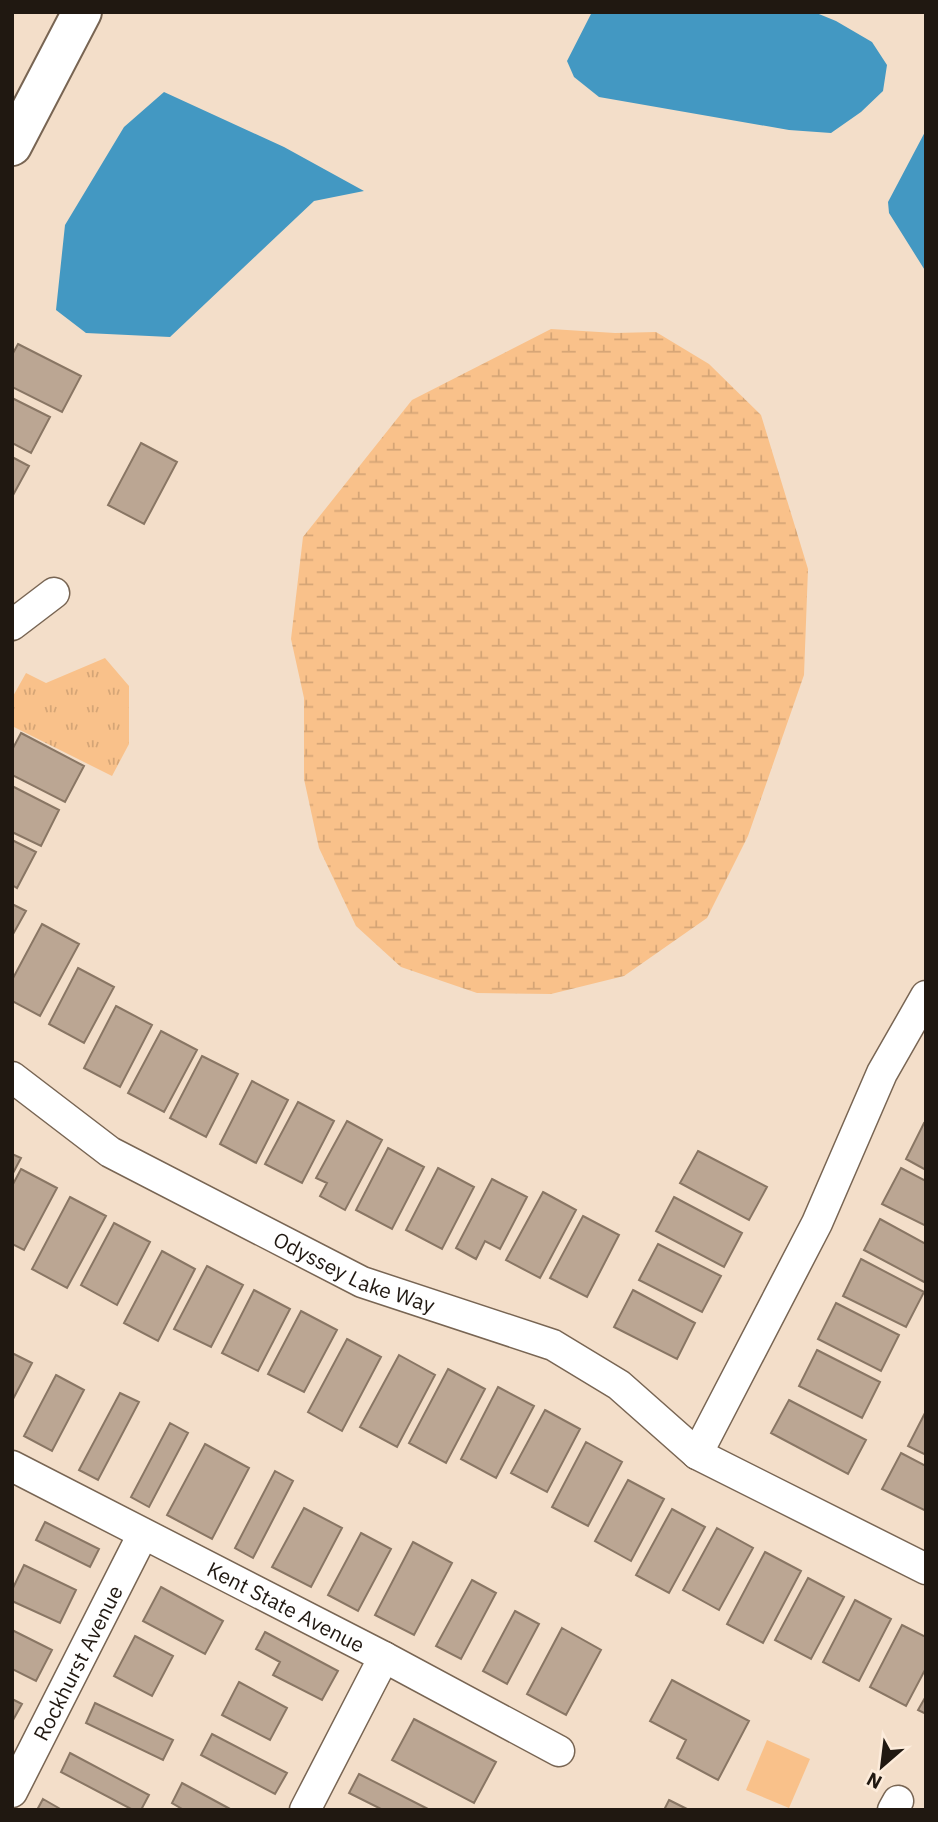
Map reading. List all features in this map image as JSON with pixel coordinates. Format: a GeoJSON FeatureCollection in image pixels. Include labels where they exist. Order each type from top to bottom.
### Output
{"type":"FeatureCollection","features":[{"type":"Feature","properties":{"kind":"main road"},"geometry":{"type":"LineString","coordinates":[[12,146],[82,12]]}},
{"type":"Feature","properties":{"kind":"street"},"geometry":{"type":"LineString","coordinates":[[12,625],[54,593]]}},
{"type":"Feature","properties":{"kind":"street"},"geometry":{"type":"LineString","coordinates":[[697,1454],[817,1223],[882,1073],[926,996]]}},
{"type":"Feature","properties":{"kind":"street","name":"Odyssey Lake Way"},"geometry":{"type":"LineString","coordinates":[[12,1077],[110,1152],[362,1282],[554,1345],[620,1385],[697,1454],[926,1569]]}},
{"type":"Feature","properties":{"kind":"street","name":"Kent State Avenue"},"geometry":{"type":"LineString","coordinates":[[12,1466],[384,1657],[559,1751]]}},
{"type":"Feature","properties":{"kind":"street","name":"Rockhurst Avenue"},"geometry":{"type":"LineString","coordinates":[[12,1792],[144,1534]]}},
{"type":"Feature","properties":{"kind":"street"},"geometry":{"type":"LineString","coordinates":[[305,1810],[384,1657]]}},
{"type":"Feature","properties":{"kind":"green space"},"geometry":{"type":"Polygon","coordinates":[[[551,329],[615,333],[656,332],[709,364],[761,415],[808,569],[804,675],[748,836],[707,918],[624,976],[551,994],[477,993],[401,967],[356,926],[319,848],[304,779],[304,698],[291,639],[303,537],[412,400],[551,329]]]}},
{"type":"Feature","properties":{"kind":"green space"},"geometry":{"type":"Polygon","coordinates":[[[105,658],[129,686],[129,744],[112,776],[12,726],[12,698],[26,673],[46,683],[105,658]]]}},
{"type":"Feature","properties":{"kind":"green space"},"geometry":{"type":"Polygon","coordinates":[[[767,1740],[810,1759],[789,1808],[746,1790],[767,1740]]]}},
{"type":"Feature","properties":{"kind":"water"},"geometry":{"type":"Polygon","coordinates":[[[592,12],[814,12],[836,21],[872,42],[887,65],[883,91],[861,112],[831,133],[789,130],[599,97],[574,77],[567,61],[592,12]]]}},
{"type":"Feature","properties":{"kind":"water"},"geometry":{"type":"Polygon","coordinates":[[[164,92],[284,147],[364,191],[314,201],[170,337],[86,333],[56,310],[65,225],[124,127],[164,92]]]}},
{"type":"Feature","properties":{"kind":"water"},"geometry":{"type":"Polygon","coordinates":[[[926,130],[926,272],[889,213],[888,202],[926,130]]]}},
{"type":"Feature","properties":{"kind":"building"},"geometry":{"type":"Polygon","coordinates":[[[18,344],[81,376],[62,412],[12,387],[12,355],[18,344]]]}},
{"type":"Feature","properties":{"kind":"building"},"geometry":{"type":"Polygon","coordinates":[[[12,398],[50,417],[31,453],[12,443],[12,398]]]}},
{"type":"Feature","properties":{"kind":"building"},"geometry":{"type":"Polygon","coordinates":[[[141,443],[177,462],[144,524],[108,505],[141,443]]]}},
{"type":"Feature","properties":{"kind":"building"},"geometry":{"type":"Polygon","coordinates":[[[12,457],[29,466],[12,497],[12,457]]]}},
{"type":"Feature","properties":{"kind":"building"},"geometry":{"type":"Polygon","coordinates":[[[21,733],[84,766],[65,802],[12,775],[12,750],[21,733]]]}},
{"type":"Feature","properties":{"kind":"building"},"geometry":{"type":"Polygon","coordinates":[[[12,786],[59,810],[41,846],[12,832],[12,786]]]}},
{"type":"Feature","properties":{"kind":"building"},"geometry":{"type":"Polygon","coordinates":[[[12,840],[36,852],[17,888],[12,885],[12,840]]]}},
{"type":"Feature","properties":{"kind":"building"},"geometry":{"type":"Polygon","coordinates":[[[12,904],[26,911],[12,936],[12,904]]]}},
{"type":"Feature","properties":{"kind":"building"},"geometry":{"type":"Polygon","coordinates":[[[42,924],[79,944],[40,1016],[12,1001],[12,980],[42,924]]]}},
{"type":"Feature","properties":{"kind":"building"},"geometry":{"type":"Polygon","coordinates":[[[78,968],[114,987],[84,1043],[49,1024],[78,968]]]}},
{"type":"Feature","properties":{"kind":"building"},"geometry":{"type":"Polygon","coordinates":[[[116,1006],[152,1025],[120,1087],[84,1068],[116,1006]]]}},
{"type":"Feature","properties":{"kind":"building"},"geometry":{"type":"Polygon","coordinates":[[[161,1031],[197,1050],[164,1112],[128,1093],[161,1031]]]}},
{"type":"Feature","properties":{"kind":"building"},"geometry":{"type":"Polygon","coordinates":[[[202,1056],[238,1074],[206,1137],[170,1118],[202,1056]]]}},
{"type":"Feature","properties":{"kind":"building"},"geometry":{"type":"Polygon","coordinates":[[[252,1081],[288,1100],[256,1163],[220,1144],[252,1081]]]}},
{"type":"Feature","properties":{"kind":"building"},"geometry":{"type":"Polygon","coordinates":[[[298,1102],[334,1121],[302,1183],[265,1164],[298,1102]]]}},
{"type":"Feature","properties":{"kind":"building"},"geometry":{"type":"Polygon","coordinates":[[[347,1121],[382,1140],[345,1210],[320,1196],[327,1183],[316,1178],[347,1121]]]}},
{"type":"Feature","properties":{"kind":"building"},"geometry":{"type":"Polygon","coordinates":[[[924,1123],[926,1124],[926,1170],[906,1159],[924,1123]]]}},
{"type":"Feature","properties":{"kind":"building"},"geometry":{"type":"Polygon","coordinates":[[[388,1148],[424,1167],[392,1229],[356,1210],[388,1148]]]}},
{"type":"Feature","properties":{"kind":"building"},"geometry":{"type":"Polygon","coordinates":[[[698,1151],[767,1187],[749,1220],[680,1183],[698,1151]]]}},
{"type":"Feature","properties":{"kind":"building"},"geometry":{"type":"Polygon","coordinates":[[[12,1154],[21,1158],[12,1175],[12,1154]]]}},
{"type":"Feature","properties":{"kind":"building"},"geometry":{"type":"Polygon","coordinates":[[[438,1168],[474,1187],[442,1249],[406,1230],[438,1168]]]}},
{"type":"Feature","properties":{"kind":"building"},"geometry":{"type":"Polygon","coordinates":[[[901,1168],[926,1181],[926,1226],[882,1204],[901,1168]]]}},
{"type":"Feature","properties":{"kind":"building"},"geometry":{"type":"Polygon","coordinates":[[[21,1169],[57,1188],[24,1250],[12,1244],[12,1186],[21,1169]]]}},
{"type":"Feature","properties":{"kind":"building"},"geometry":{"type":"Polygon","coordinates":[[[492,1179],[527,1197],[500,1249],[485,1241],[476,1259],[456,1248],[492,1179]]]}},
{"type":"Feature","properties":{"kind":"building"},"geometry":{"type":"Polygon","coordinates":[[[543,1192],[576,1210],[540,1278],[506,1260],[543,1192]]]}},
{"type":"Feature","properties":{"kind":"building"},"geometry":{"type":"Polygon","coordinates":[[[70,1197],[106,1216],[67,1288],[32,1269],[70,1197]]]}},
{"type":"Feature","properties":{"kind":"building"},"geometry":{"type":"Polygon","coordinates":[[[674,1197],[742,1233],[724,1267],[656,1231],[674,1197]]]}},
{"type":"Feature","properties":{"kind":"building"},"geometry":{"type":"Polygon","coordinates":[[[583,1216],[619,1235],[587,1297],[550,1278],[583,1216]]]}},
{"type":"Feature","properties":{"kind":"building"},"geometry":{"type":"Polygon","coordinates":[[[880,1219],[926,1244],[926,1283],[864,1250],[880,1219]]]}},
{"type":"Feature","properties":{"kind":"building"},"geometry":{"type":"Polygon","coordinates":[[[114,1223],[150,1242],[117,1305],[81,1285],[114,1223]]]}},
{"type":"Feature","properties":{"kind":"building"},"geometry":{"type":"Polygon","coordinates":[[[658,1244],[721,1276],[702,1312],[639,1280],[658,1244]]]}},
{"type":"Feature","properties":{"kind":"building"},"geometry":{"type":"Polygon","coordinates":[[[162,1251],[195,1269],[158,1341],[124,1323],[162,1251]]]}},
{"type":"Feature","properties":{"kind":"building"},"geometry":{"type":"Polygon","coordinates":[[[861,1259],[924,1292],[906,1327],[843,1296],[861,1259]]]}},
{"type":"Feature","properties":{"kind":"building"},"geometry":{"type":"Polygon","coordinates":[[[207,1266],[243,1285],[211,1347],[174,1329],[207,1266]]]}},
{"type":"Feature","properties":{"kind":"building"},"geometry":{"type":"Polygon","coordinates":[[[254,1290],[290,1309],[258,1371],[222,1353],[254,1290]]]}},
{"type":"Feature","properties":{"kind":"building"},"geometry":{"type":"Polygon","coordinates":[[[633,1290],[695,1323],[677,1359],[614,1327],[633,1290]]]}},
{"type":"Feature","properties":{"kind":"building"},"geometry":{"type":"Polygon","coordinates":[[[836,1303],[899,1335],[881,1371],[818,1339],[836,1303]]]}},
{"type":"Feature","properties":{"kind":"building"},"geometry":{"type":"Polygon","coordinates":[[[301,1311],[337,1330],[304,1392],[268,1374],[301,1311]]]}},
{"type":"Feature","properties":{"kind":"building"},"geometry":{"type":"Polygon","coordinates":[[[347,1339],[381,1357],[342,1431],[308,1412],[347,1339]]]}},
{"type":"Feature","properties":{"kind":"building"},"geometry":{"type":"Polygon","coordinates":[[[817,1350],[880,1382],[862,1418],[799,1386],[817,1350]]]}},
{"type":"Feature","properties":{"kind":"building"},"geometry":{"type":"Polygon","coordinates":[[[12,1353],[32,1363],[12,1401],[12,1353]]]}},
{"type":"Feature","properties":{"kind":"building"},"geometry":{"type":"Polygon","coordinates":[[[399,1355],[435,1375],[397,1447],[360,1427],[399,1355]]]}},
{"type":"Feature","properties":{"kind":"building"},"geometry":{"type":"Polygon","coordinates":[[[448,1369],[485,1389],[446,1463],[409,1443],[448,1369]]]}},
{"type":"Feature","properties":{"kind":"building"},"geometry":{"type":"Polygon","coordinates":[[[56,1375],[84,1390],[52,1451],[24,1436],[56,1375]]]}},
{"type":"Feature","properties":{"kind":"building"},"geometry":{"type":"Polygon","coordinates":[[[498,1387],[534,1406],[496,1478],[461,1459],[498,1387]]]}},
{"type":"Feature","properties":{"kind":"building"},"geometry":{"type":"Polygon","coordinates":[[[120,1393],[139,1402],[98,1480],[79,1470],[120,1393]]]}},
{"type":"Feature","properties":{"kind":"building"},"geometry":{"type":"Polygon","coordinates":[[[789,1400],[866,1440],[848,1474],[771,1433],[789,1400]]]}},
{"type":"Feature","properties":{"kind":"building"},"geometry":{"type":"Polygon","coordinates":[[[545,1410],[580,1429],[547,1492],[511,1473],[545,1410]]]}},
{"type":"Feature","properties":{"kind":"building"},"geometry":{"type":"Polygon","coordinates":[[[926,1411],[926,1455],[908,1446],[926,1411]]]}},
{"type":"Feature","properties":{"kind":"building"},"geometry":{"type":"Polygon","coordinates":[[[170,1423],[188,1433],[149,1507],[131,1497],[170,1423]]]}},
{"type":"Feature","properties":{"kind":"building"},"geometry":{"type":"Polygon","coordinates":[[[586,1442],[622,1462],[588,1526],[552,1507],[586,1442]]]}},
{"type":"Feature","properties":{"kind":"building"},"geometry":{"type":"Polygon","coordinates":[[[205,1444],[249,1468],[212,1539],[167,1515],[205,1444]]]}},
{"type":"Feature","properties":{"kind":"building"},"geometry":{"type":"Polygon","coordinates":[[[901,1453],[926,1466],[926,1511],[882,1489],[901,1453]]]}},
{"type":"Feature","properties":{"kind":"building"},"geometry":{"type":"Polygon","coordinates":[[[275,1471],[293,1481],[253,1558],[235,1548],[275,1471]]]}},
{"type":"Feature","properties":{"kind":"building"},"geometry":{"type":"Polygon","coordinates":[[[628,1480],[664,1499],[631,1561],[595,1541],[628,1480]]]}},
{"type":"Feature","properties":{"kind":"building"},"geometry":{"type":"Polygon","coordinates":[[[304,1508],[342,1528],[311,1587],[272,1567],[304,1508]]]}},
{"type":"Feature","properties":{"kind":"building"},"geometry":{"type":"Polygon","coordinates":[[[672,1509],[705,1527],[669,1593],[636,1575],[672,1509]]]}},
{"type":"Feature","properties":{"kind":"building"},"geometry":{"type":"Polygon","coordinates":[[[45,1522],[99,1549],[90,1567],[36,1540],[45,1522]]]}},
{"type":"Feature","properties":{"kind":"building"},"geometry":{"type":"Polygon","coordinates":[[[717,1528],[753,1548],[719,1610],[683,1590],[717,1528]]]}},
{"type":"Feature","properties":{"kind":"building"},"geometry":{"type":"Polygon","coordinates":[[[361,1533],[391,1549],[358,1611],[328,1595],[361,1533]]]}},
{"type":"Feature","properties":{"kind":"building"},"geometry":{"type":"Polygon","coordinates":[[[413,1542],[452,1563],[414,1635],[375,1615],[413,1542]]]}},
{"type":"Feature","properties":{"kind":"building"},"geometry":{"type":"Polygon","coordinates":[[[765,1552],[801,1571],[763,1643],[727,1624],[765,1552]]]}},
{"type":"Feature","properties":{"kind":"building"},"geometry":{"type":"Polygon","coordinates":[[[24,1565],[76,1590],[60,1623],[12,1601],[12,1590],[24,1565]]]}},
{"type":"Feature","properties":{"kind":"building"},"geometry":{"type":"Polygon","coordinates":[[[808,1578],[844,1597],[811,1659],[775,1640],[808,1578]]]}},
{"type":"Feature","properties":{"kind":"building"},"geometry":{"type":"Polygon","coordinates":[[[472,1580],[496,1593],[461,1659],[436,1646],[472,1580]]]}},
{"type":"Feature","properties":{"kind":"building"},"geometry":{"type":"Polygon","coordinates":[[[161,1587],[223,1621],[205,1654],[143,1621],[161,1587]]]}},
{"type":"Feature","properties":{"kind":"building"},"geometry":{"type":"Polygon","coordinates":[[[855,1600],[891,1619],[859,1681],[823,1662],[855,1600]]]}},
{"type":"Feature","properties":{"kind":"building"},"geometry":{"type":"Polygon","coordinates":[[[515,1611],[539,1624],[507,1684],[483,1671],[515,1611]]]}},
{"type":"Feature","properties":{"kind":"building"},"geometry":{"type":"Polygon","coordinates":[[[902,1625],[926,1637],[926,1668],[906,1706],[870,1687],[902,1625]]]}},
{"type":"Feature","properties":{"kind":"building"},"geometry":{"type":"Polygon","coordinates":[[[562,1628],[601,1650],[566,1715],[527,1694],[562,1628]]]}},
{"type":"Feature","properties":{"kind":"building"},"geometry":{"type":"Polygon","coordinates":[[[12,1630],[52,1650],[36,1681],[12,1669],[12,1630]]]}},
{"type":"Feature","properties":{"kind":"building"},"geometry":{"type":"Polygon","coordinates":[[[265,1632],[338,1671],[322,1700],[273,1675],[280,1662],[256,1649],[265,1632]]]}},
{"type":"Feature","properties":{"kind":"building"},"geometry":{"type":"Polygon","coordinates":[[[135,1636],[173,1656],[152,1696],[114,1676],[135,1636]]]}},
{"type":"Feature","properties":{"kind":"building"},"geometry":{"type":"Polygon","coordinates":[[[672,1680],[749,1721],[718,1780],[677,1758],[686,1740],[650,1721],[672,1680]]]}},
{"type":"Feature","properties":{"kind":"building"},"geometry":{"type":"Polygon","coordinates":[[[239,1682],[287,1708],[270,1740],[222,1715],[239,1682]]]}},
{"type":"Feature","properties":{"kind":"building"},"geometry":{"type":"Polygon","coordinates":[[[926,1696],[926,1714],[918,1710],[926,1696]]]}},
{"type":"Feature","properties":{"kind":"building"},"geometry":{"type":"Polygon","coordinates":[[[12,1699],[22,1704],[12,1722],[12,1699]]]}},
{"type":"Feature","properties":{"kind":"building"},"geometry":{"type":"Polygon","coordinates":[[[95,1703],[173,1740],[163,1760],[86,1723],[95,1703]]]}},
{"type":"Feature","properties":{"kind":"building"},"geometry":{"type":"Polygon","coordinates":[[[414,1719],[496,1762],[474,1803],[392,1760],[414,1719]]]}},
{"type":"Feature","properties":{"kind":"building"},"geometry":{"type":"Polygon","coordinates":[[[212,1734],[287,1773],[275,1794],[201,1755],[212,1734]]]}},
{"type":"Feature","properties":{"kind":"building"},"geometry":{"type":"Polygon","coordinates":[[[70,1753],[149,1795],[141,1810],[133,1810],[61,1772],[70,1753]]]}},
{"type":"Feature","properties":{"kind":"building"},"geometry":{"type":"Polygon","coordinates":[[[359,1774],[430,1810],[383,1810],[349,1793],[359,1774]]]}},
{"type":"Feature","properties":{"kind":"building"},"geometry":{"type":"Polygon","coordinates":[[[182,1783],[232,1810],[184,1810],[172,1803],[182,1783]]]}},
{"type":"Feature","properties":{"kind":"building"},"geometry":{"type":"Polygon","coordinates":[[[43,1799],[62,1810],[37,1810],[43,1799]]]}},
{"type":"Feature","properties":{"kind":"building"},"geometry":{"type":"Polygon","coordinates":[[[669,1800],[689,1810],[664,1810],[669,1800]]]}}]}
